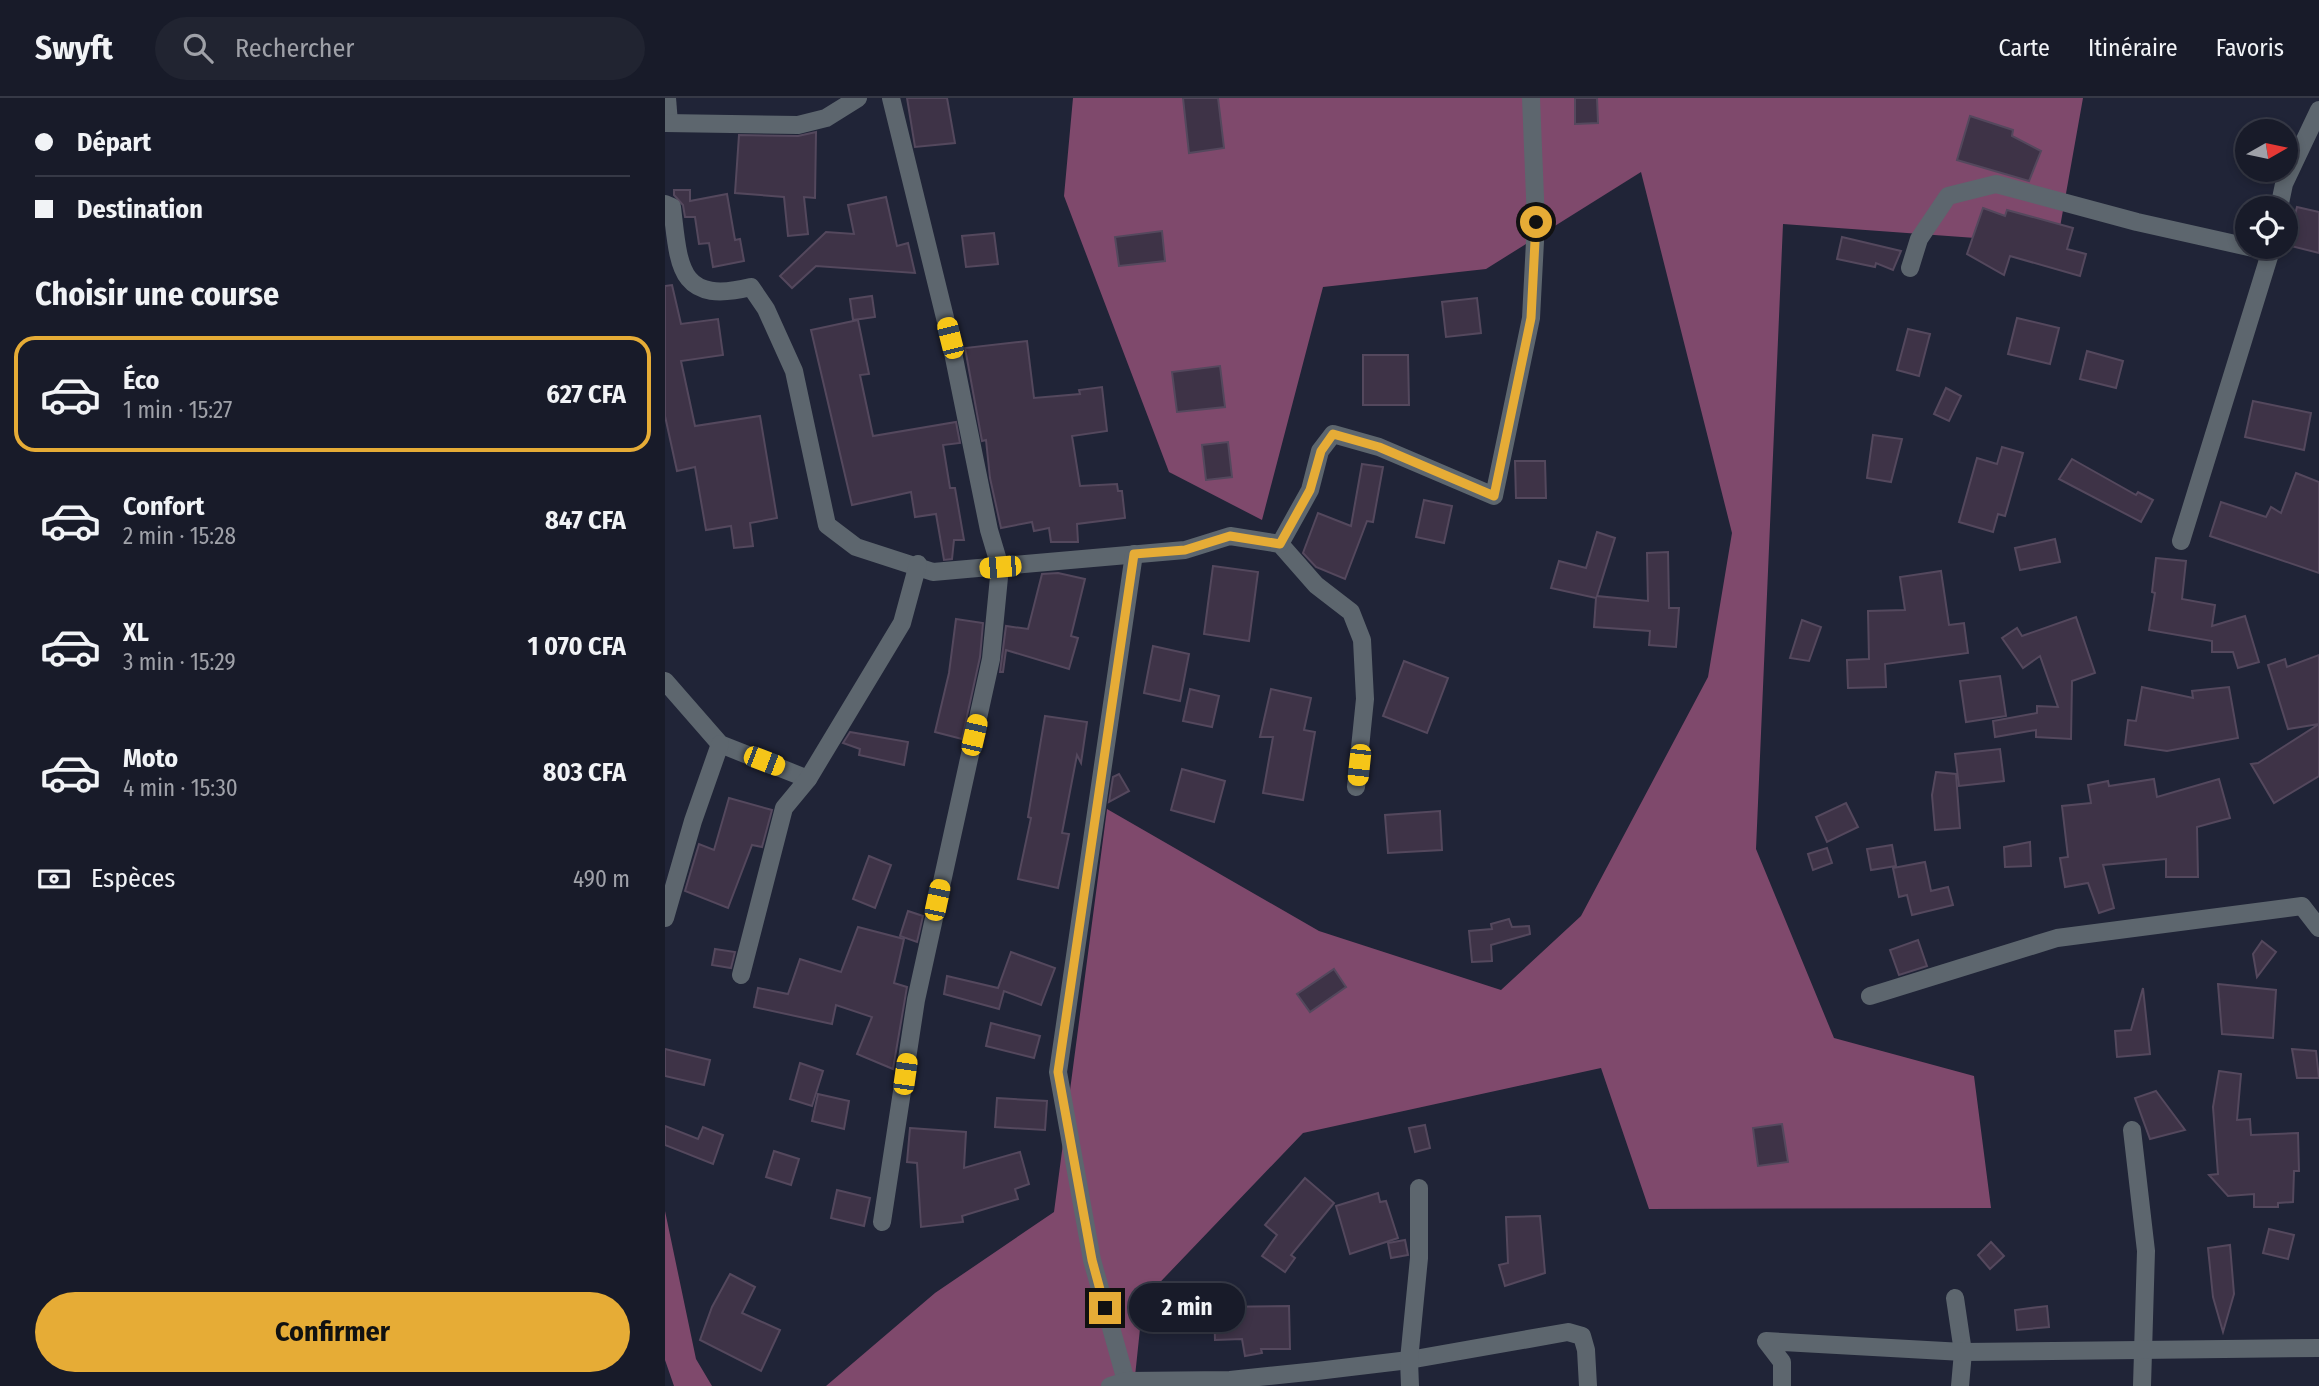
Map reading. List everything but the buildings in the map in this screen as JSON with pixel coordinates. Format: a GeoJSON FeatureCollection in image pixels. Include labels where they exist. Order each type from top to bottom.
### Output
{"type":"FeatureCollection","features":[{"type":"Feature","properties":{"kind":"street"},"geometry":{"type":"LineString","coordinates":[[667,98],[667,123],[798,125],[826,118],[859,98]]}},
{"type":"Feature","properties":{"kind":"street"},"geometry":{"type":"LineString","coordinates":[[882,1222],[916,1000],[991,659],[1000,567],[989,530],[950,338],[891,98]]}},
{"type":"Feature","properties":{"kind":"street"},"geometry":{"type":"LineString","coordinates":[[1280,544],[1310,490],[1321,451],[1333,434],[1379,447],[1494,496],[1531,318],[1536,222],[1531,98]]}},
{"type":"Feature","properties":{"kind":"street"},"geometry":{"type":"LineString","coordinates":[[2282,196],[2284,184],[2319,110]]}},
{"type":"Feature","properties":{"kind":"street"},"geometry":{"type":"LineString","coordinates":[[1910,268],[1919,239],[1948,196],[1996,184],[2137,222],[2235,242]]}},
{"type":"Feature","properties":{"kind":"street"},"geometry":{"type":"LineString","coordinates":[[665,204],[672,207],[682,273],[695,286],[722,294],[751,287],[767,309],[794,371],[827,525],[856,547],[918,564],[933,572],[1185,550],[1230,536],[1280,544],[1316,585],[1351,612],[1362,640],[1365,699],[1356,787]]}},
{"type":"Feature","properties":{"kind":"street"},"geometry":{"type":"LineString","coordinates":[[2181,541],[2269,259]]}},
{"type":"Feature","properties":{"kind":"street"},"geometry":{"type":"LineString","coordinates":[[1134,554],[1058,1072],[1092,1260],[1118,1384],[1230,1383],[1409,1360],[1568,1332],[1582,1336],[1586,1350],[1588,1386]]}},
{"type":"Feature","properties":{"kind":"street"},"geometry":{"type":"LineString","coordinates":[[741,975],[784,808],[808,779],[902,623],[918,564]]}},
{"type":"Feature","properties":{"kind":"street"},"geometry":{"type":"LineString","coordinates":[[665,681],[720,744],[808,779]]}},
{"type":"Feature","properties":{"kind":"street"},"geometry":{"type":"LineString","coordinates":[[665,918],[693,821],[720,744]]}},
{"type":"Feature","properties":{"kind":"street"},"geometry":{"type":"LineString","coordinates":[[1870,996],[2057,938],[2302,906],[2319,928]]}},
{"type":"Feature","properties":{"kind":"street"},"geometry":{"type":"LineString","coordinates":[[2132,1130],[2146,1251],[2142,1386]]}},
{"type":"Feature","properties":{"kind":"street"},"geometry":{"type":"LineString","coordinates":[[1410,1386],[1409,1360],[1419,1258],[1419,1188]]}},
{"type":"Feature","properties":{"kind":"street"},"geometry":{"type":"LineString","coordinates":[[1955,1298],[1963,1352],[1960,1386]]}},
{"type":"Feature","properties":{"kind":"street"},"geometry":{"type":"LineString","coordinates":[[1782,1386],[1782,1362],[1766,1341],[1963,1352],[2319,1348]]}},
{"type":"Feature","properties":{"kind":"shaded area"},"geometry":{"type":"Polygon","coordinates":[[[1073,98],[2083,98],[2057,244],[1783,224],[1756,849],[1834,1038],[1974,1076],[1991,1208],[1649,1209],[1601,1068],[1303,1133],[1143,1300],[1134,1386],[826,1386],[935,1293],[1054,1212],[1107,809],[1319,931],[1501,990],[1581,916],[1708,677],[1732,533],[1641,172],[1486,269],[1323,287],[1262,520],[1169,472],[1064,196],[1073,98]]]}},
{"type":"Feature","properties":{"kind":"shaded area"},"geometry":{"type":"Polygon","coordinates":[[[665,1211],[696,1359],[712,1386],[674,1386],[665,1360],[665,1211]]]}},
{"type":"Feature","properties":{"kind":"route"},"geometry":{"type":"LineString","coordinates":[[1105,1308],[1092,1260],[1058,1072],[1134,554],[1185,550],[1230,536],[1280,544],[1310,490],[1321,451],[1333,434],[1379,447],[1436,469],[1494,496],[1531,318],[1536,222]]}}]}
